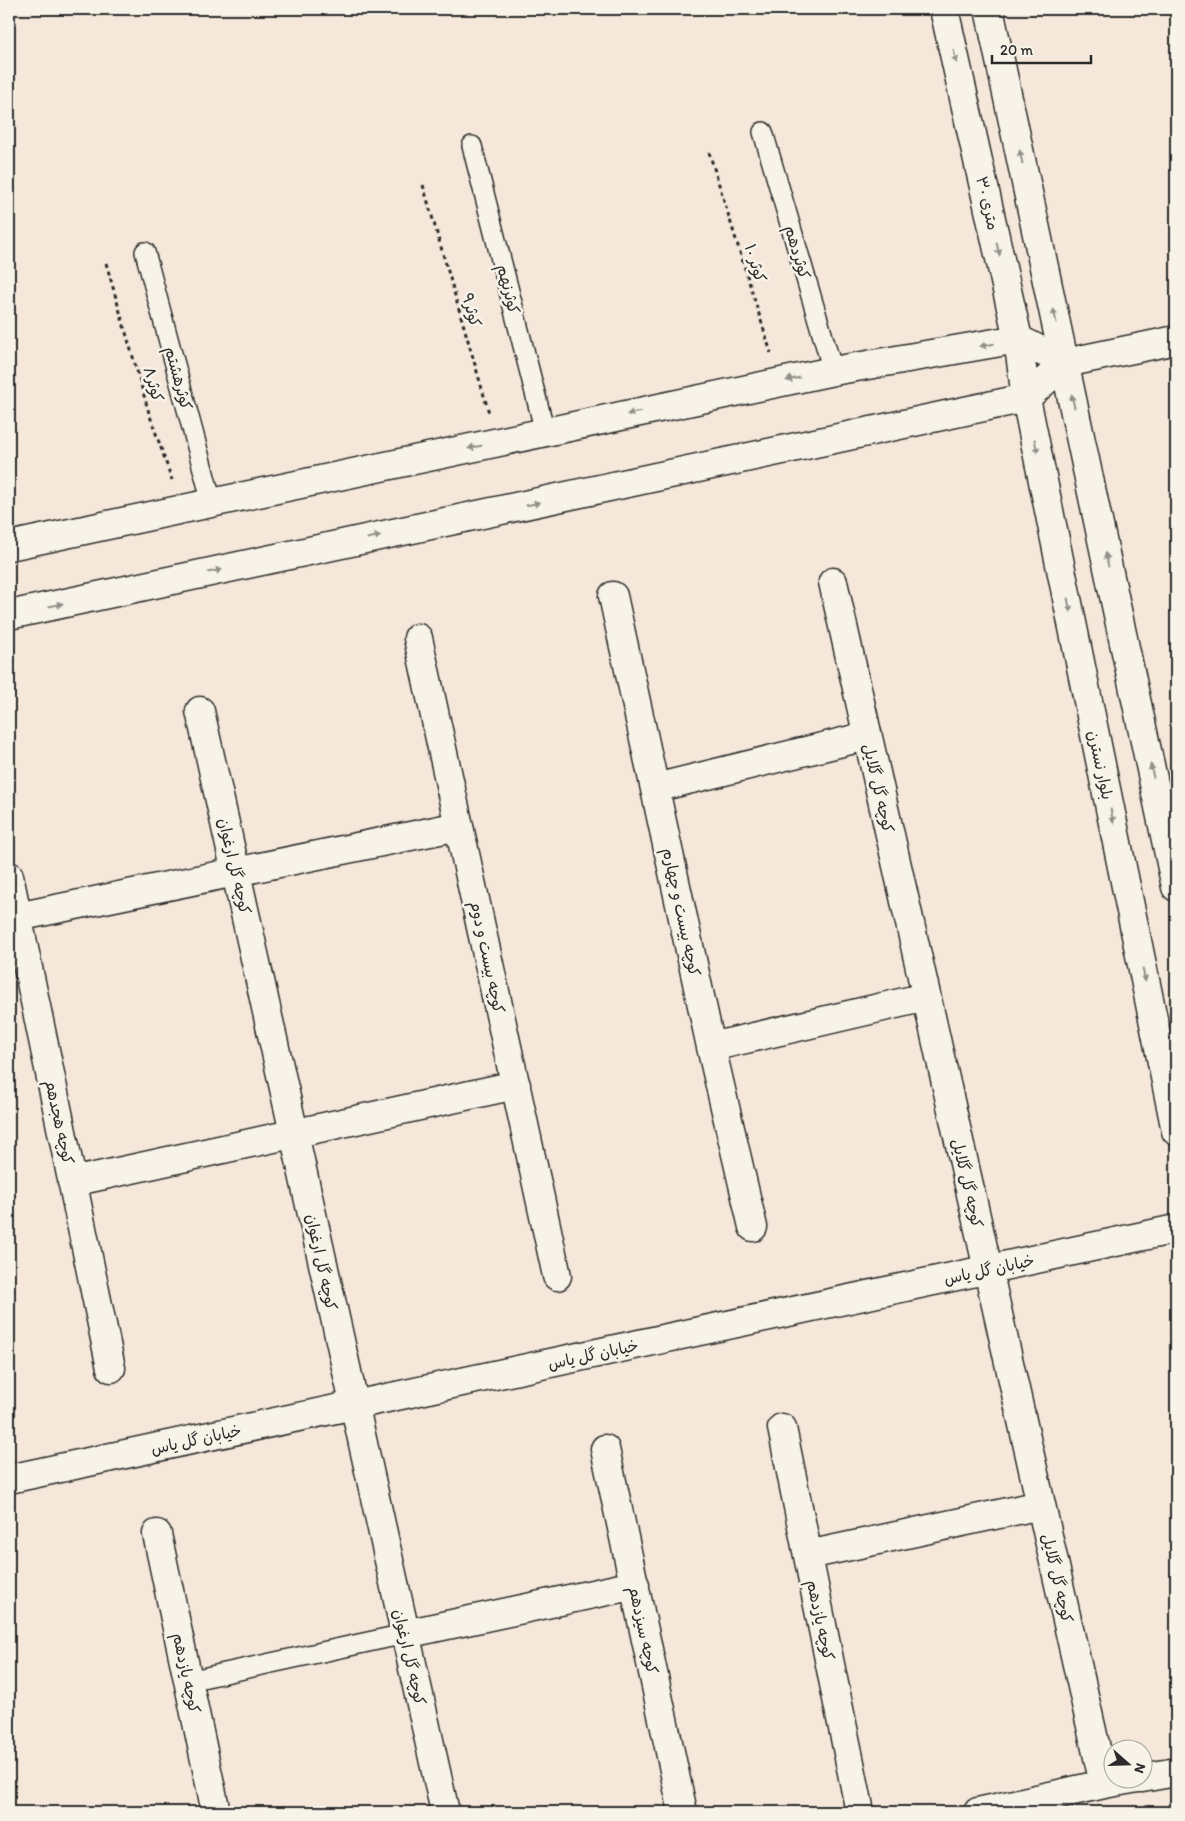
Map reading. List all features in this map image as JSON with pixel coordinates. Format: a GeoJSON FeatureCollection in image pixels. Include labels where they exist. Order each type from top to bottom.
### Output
{"type":"FeatureCollection","features":[{"type":"Feature","properties":{"kind":"street","name":"۳۰ متری"},"geometry":{"type":"LineString","coordinates":[[944,9],[1018,339],[1026,398]]}},
{"type":"Feature","properties":{"kind":"street"},"geometry":{"type":"LineString","coordinates":[[989,9],[1176,887]]}},
{"type":"Feature","properties":{"kind":"street"},"geometry":{"type":"LineString","coordinates":[[9,546],[833,371],[1018,339],[1065,363]]}},
{"type":"Feature","properties":{"kind":"street"},"geometry":{"type":"LineString","coordinates":[[9,615],[1026,398],[1065,363],[1176,340]]}},
{"type":"Feature","properties":{"kind":"street","name":"بلوار نسترن"},"geometry":{"type":"LineString","coordinates":[[1026,398],[1176,1131]]}},
{"type":"Feature","properties":{"kind":"street","name":"کوچه گل گلایل"},"geometry":{"type":"LineString","coordinates":[[833,582],[1102,1775]]}},
{"type":"Feature","properties":{"kind":"street","name":"کوچه بیست و چهارم"},"geometry":{"type":"LineString","coordinates":[[613,596],[711,1047],[753,1227]]}},
{"type":"Feature","properties":{"kind":"street","name":"کوچه بیست و دوم"},"geometry":{"type":"LineString","coordinates":[[418,638],[557,1276]]}},
{"type":"Feature","properties":{"kind":"street","name":"کوچه گل ارغوان"},"geometry":{"type":"LineString","coordinates":[[200,711],[445,1812]]}},
{"type":"Feature","properties":{"kind":"street"},"geometry":{"type":"LineString","coordinates":[[655,788],[867,736]]}},
{"type":"Feature","properties":{"kind":"street"},"geometry":{"type":"LineString","coordinates":[[17,917],[459,826]]}},
{"type":"Feature","properties":{"kind":"street","name":"کوچه هجدهم"},"geometry":{"type":"LineString","coordinates":[[9,876],[111,1368]]}},
{"type":"Feature","properties":{"kind":"street"},"geometry":{"type":"LineString","coordinates":[[711,1047],[926,997]]}},
{"type":"Feature","properties":{"kind":"street"},"geometry":{"type":"LineString","coordinates":[[72,1182],[516,1085]]}},
{"type":"Feature","properties":{"kind":"street","name":"خیابان گل یاس"},"geometry":{"type":"LineString","coordinates":[[9,1479],[1176,1229]]}},
{"type":"Feature","properties":{"kind":"street","name":"کوچه یازدهم"},"geometry":{"type":"LineString","coordinates":[[782,1428],[860,1812]]}},
{"type":"Feature","properties":{"kind":"street","name":"کوچه سیزدهم"},"geometry":{"type":"LineString","coordinates":[[605,1449],[683,1812]]}},
{"type":"Feature","properties":{"kind":"street"},"geometry":{"type":"LineString","coordinates":[[808,1555],[1041,1505]]}},
{"type":"Feature","properties":{"kind":"street","name":"کوچه یازدهم"},"geometry":{"type":"LineString","coordinates":[[157,1534],[216,1812]]}},
{"type":"Feature","properties":{"kind":"street"},"geometry":{"type":"LineString","coordinates":[[405,1634],[635,1585]]}},
{"type":"Feature","properties":{"kind":"street"},"geometry":{"type":"LineString","coordinates":[[1152,1776],[1176,1772]]}},
{"type":"Feature","properties":{"kind":"street"},"geometry":{"type":"LineString","coordinates":[[978,1812],[1102,1784]]}},
{"type":"Feature","properties":{"kind":"lane","name":"کوثردهم"},"geometry":{"type":"LineString","coordinates":[[763,132],[833,371]]}},
{"type":"Feature","properties":{"kind":"lane","name":"کوثرنهم"},"geometry":{"type":"LineString","coordinates":[[472,146],[545,432]]}},
{"type":"Feature","properties":{"kind":"lane","name":"کوثرهشتم"},"geometry":{"type":"LineString","coordinates":[[145,252],[212,503]]}},
{"type":"Feature","properties":{"kind":"lane"},"geometry":{"type":"LineString","coordinates":[[188,1681],[405,1634]]}},
{"type":"Feature","properties":{"kind":"path","name":"کوثر ۱۰"},"geometry":{"type":"LineString","coordinates":[[709,152],[780,382]]}},
{"type":"Feature","properties":{"kind":"path","name":"کوثر۹"},"geometry":{"type":"LineString","coordinates":[[423,185],[498,442]]}},
{"type":"Feature","properties":{"kind":"path","name":"کوثر۸"},"geometry":{"type":"LineString","coordinates":[[106,263],[149,414],[182,509]]}}]}
